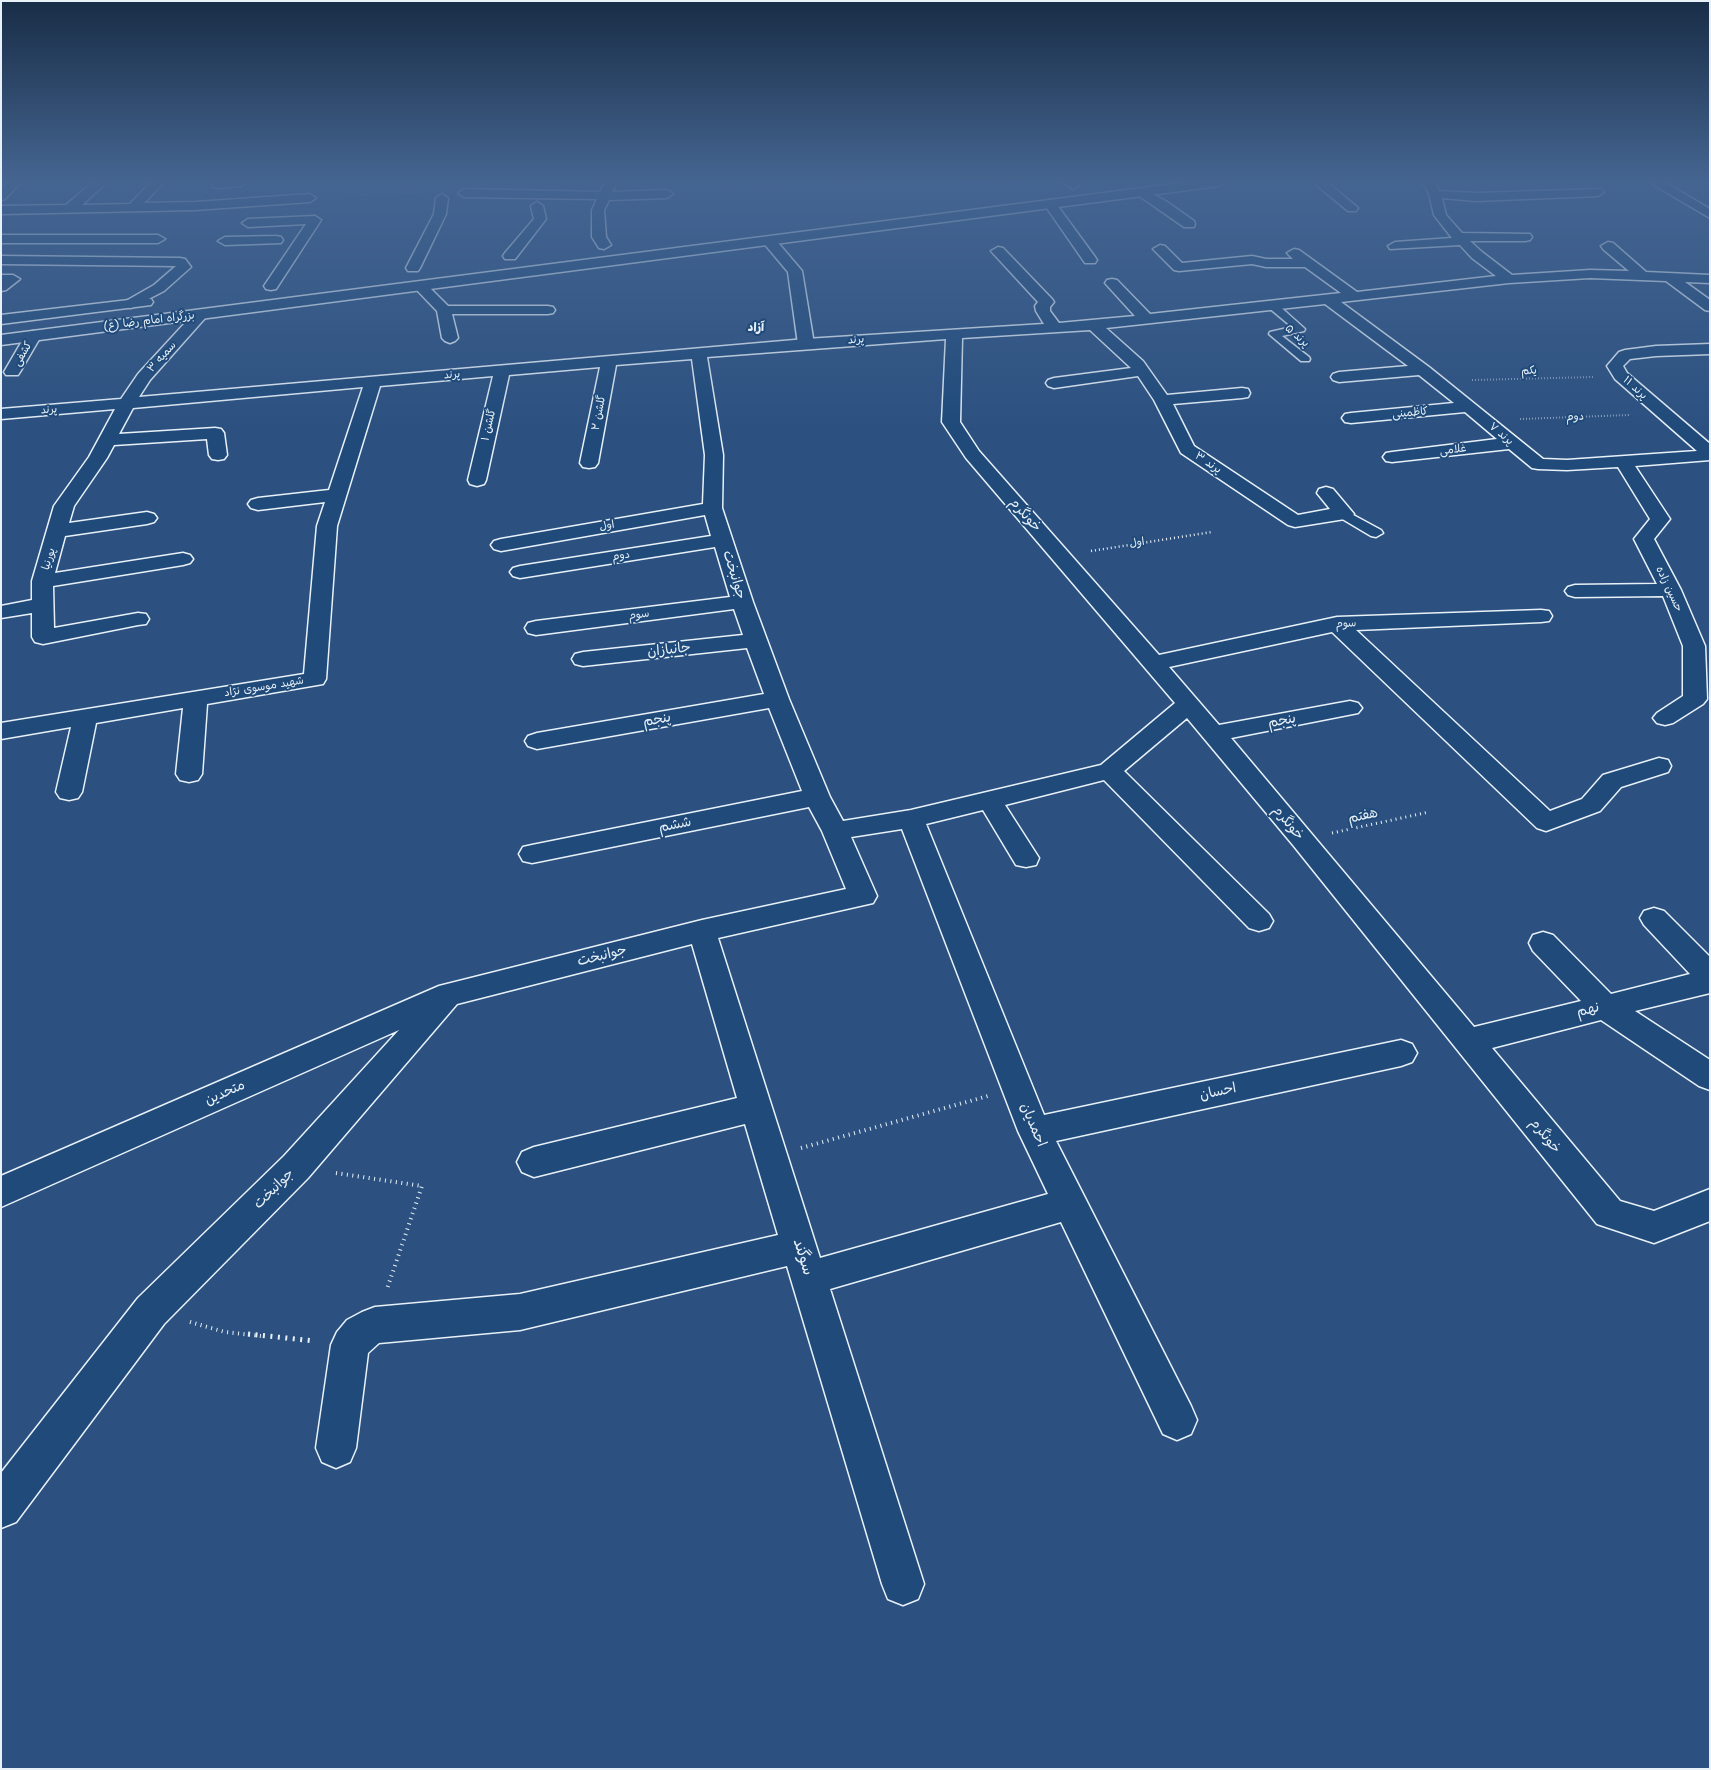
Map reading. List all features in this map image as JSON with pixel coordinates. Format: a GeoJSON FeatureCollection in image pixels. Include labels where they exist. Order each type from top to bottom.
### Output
{"type":"FeatureCollection","features":[{"type":"Feature","properties":{"kind":"main road","name":"بزرگراه امام رضا (ع)"},"geometry":{"type":"LineString","coordinates":[[1,320],[131,304],[165,296],[184,267],[182,265]]}},
{"type":"Feature","properties":{"kind":"main road"},"geometry":{"type":"LineString","coordinates":[[284,265],[266,287],[290,284]]}},
{"type":"Feature","properties":{"kind":"main road"},"geometry":{"type":"LineString","coordinates":[[411,265],[408,269],[433,266]]}},
{"type":"Feature","properties":{"kind":"main road","name":"بزرگراه امام رضا (ع)"},"geometry":{"type":"LineString","coordinates":[[1,340],[586,265]]}},
{"type":"Feature","properties":{"kind":"main road"},"geometry":{"type":"LineString","coordinates":[[789,265],[795,271],[806,344]]}},
{"type":"Feature","properties":{"kind":"main road"},"geometry":{"type":"LineString","coordinates":[[1010,265],[1047,302],[1042,306],[1043,311],[1055,328]]}},
{"type":"Feature","properties":{"kind":"main road"},"geometry":{"type":"LineString","coordinates":[[1176,265],[1179,267],[1204,265]]}},
{"type":"Feature","properties":{"kind":"main road"},"geometry":{"type":"LineString","coordinates":[[1310,265],[1354,296]]}},
{"type":"Feature","properties":{"kind":"main road"},"geometry":{"type":"LineString","coordinates":[[1490,265],[1509,279]]}},
{"type":"Feature","properties":{"kind":"main road"},"geometry":{"type":"LineString","coordinates":[[1629,265],[1642,276]]}},
{"type":"Feature","properties":{"kind":"main road"},"geometry":{"type":"LineString","coordinates":[[1590,274],[1617,291]]}},
{"type":"Feature","properties":{"kind":"main road","name":"پرند"},"geometry":{"type":"LineString","coordinates":[[1,414],[698,355],[806,344],[1094,325],[1509,279],[1590,274],[1710,279]]}},
{"type":"Feature","properties":{"kind":"main road"},"geometry":{"type":"LineString","coordinates":[[1,279],[13,278],[1,287]]}},
{"type":"Feature","properties":{"kind":"main road"},"geometry":{"type":"LineString","coordinates":[[1670,278],[1710,307]]}},
{"type":"Feature","properties":{"kind":"main road"},"geometry":{"type":"LineString","coordinates":[[1112,283],[1146,319]]}},
{"type":"Feature","properties":{"kind":"main road"},"geometry":{"type":"LineString","coordinates":[[420,286],[444,310],[450,338]]}},
{"type":"Feature","properties":{"kind":"main road","name":"پرند ۷"},"geometry":{"type":"LineString","coordinates":[[1328,299],[1430,375],[1538,464],[1567,465],[1710,454]]}},
{"type":"Feature","properties":{"kind":"main road"},"geometry":{"type":"LineString","coordinates":[[444,310],[548,310]]}},
{"type":"Feature","properties":{"kind":"main road","name":"سمیه ۳"},"geometry":{"type":"LineString","coordinates":[[127,402],[144,377],[201,314]]}},
{"type":"Feature","properties":{"kind":"main road","name":"پرند ۳"},"geometry":{"type":"LineString","coordinates":[[1094,325],[1137,364],[1162,400],[1187,449],[1295,521],[1344,514]]}},
{"type":"Feature","properties":{"kind":"main road","name":"خونگرم"},"geometry":{"type":"LineString","coordinates":[[954,334],[951,422],[972,454],[1154,663],[1302,839],[1609,1213],[1654,1227],[1710,1205]]}},
{"type":"Feature","properties":{"kind":"main road","name":"کشفی"},"geometry":{"type":"LineString","coordinates":[[12,372],[34,336]]}},
{"type":"Feature","properties":{"kind":"main road","name":"پرند ۱۱"},"geometry":{"type":"LineString","coordinates":[[1710,350],[1656,351],[1625,355],[1616,366],[1621,376],[1710,454]]}},
{"type":"Feature","properties":{"kind":"main road","name":"جوانبخت"},"geometry":{"type":"LineString","coordinates":[[1,1508],[151,1312],[296,1167],[450,994],[702,931],[863,896],[818,797],[777,699],[742,602],[712,508],[714,454],[698,355]]}},
{"type":"Feature","properties":{"kind":"main road","name":"گلشن ۲"},"geometry":{"type":"LineString","coordinates":[[589,464],[608,362]]}},
{"type":"Feature","properties":{"kind":"main road","name":"گلشن ۱"},"geometry":{"type":"LineString","coordinates":[[477,480],[502,371]]}},
{"type":"Feature","properties":{"kind":"main road"},"geometry":{"type":"LineString","coordinates":[[1054,383],[1142,371]]}},
{"type":"Feature","properties":{"kind":"main road"},"geometry":{"type":"LineString","coordinates":[[1338,377],[1430,375]]}},
{"type":"Feature","properties":{"kind":"main road","name":"شهید موسوی نژاد"},"geometry":{"type":"LineString","coordinates":[[1,731],[315,679],[327,526],[373,382]]}},
{"type":"Feature","properties":{"kind":"main road"},"geometry":{"type":"LineString","coordinates":[[1162,400],[1242,393]]}},
{"type":"Feature","properties":{"kind":"main road","name":"پورنیا"},"geometry":{"type":"LineString","coordinates":[[127,402],[98,458],[64,506],[42,581],[43,637],[138,619]]}},
{"type":"Feature","properties":{"kind":"main road","name":"کاظمینی"},"geometry":{"type":"LineString","coordinates":[[1351,418],[1469,407]]}},
{"type":"Feature","properties":{"kind":"main road"},"geometry":{"type":"LineString","coordinates":[[1,433],[19,413]]}},
{"type":"Feature","properties":{"kind":"main road"},"geometry":{"type":"LineString","coordinates":[[107,440],[215,432],[218,455]]}},
{"type":"Feature","properties":{"kind":"main road","name":"غلامی"},"geometry":{"type":"LineString","coordinates":[[1392,457],[1513,443]]}},
{"type":"Feature","properties":{"kind":"main road","name":"حسین زاده"},"geometry":{"type":"LineString","coordinates":[[1623,461],[1644,491],[1660,519],[1644,539],[1671,590],[1694,646],[1695,699],[1666,718]]}},
{"type":"Feature","properties":{"kind":"main road"},"geometry":{"type":"LineString","coordinates":[[1326,493],[1344,514]]}},
{"type":"Feature","properties":{"kind":"main road"},"geometry":{"type":"LineString","coordinates":[[258,504],[337,495]]}},
{"type":"Feature","properties":{"kind":"main road","name":"اول"},"geometry":{"type":"LineString","coordinates":[[501,544],[712,508]]}},
{"type":"Feature","properties":{"kind":"main road"},"geometry":{"type":"LineString","coordinates":[[57,531],[147,518]]}},
{"type":"Feature","properties":{"kind":"main road","name":"دوم"},"geometry":{"type":"LineString","coordinates":[[520,572],[723,540]]}},
{"type":"Feature","properties":{"kind":"main road"},"geometry":{"type":"LineString","coordinates":[[42,581],[183,559]]}},
{"type":"Feature","properties":{"kind":"main road"},"geometry":{"type":"LineString","coordinates":[[1575,591],[1671,590]]}},
{"type":"Feature","properties":{"kind":"main road","name":"سوم"},"geometry":{"type":"LineString","coordinates":[[536,628],[742,602]]}},
{"type":"Feature","properties":{"kind":"main road"},"geometry":{"type":"LineString","coordinates":[[1,612],[42,605]]}},
{"type":"Feature","properties":{"kind":"main road","name":"سوم"},"geometry":{"type":"LineString","coordinates":[[1154,663],[1337,624],[1541,616]]}},
{"type":"Feature","properties":{"kind":"main road"},"geometry":{"type":"LineString","coordinates":[[1337,624],[1546,822],[1591,805],[1612,781],[1659,766]]}},
{"type":"Feature","properties":{"kind":"main road","name":"جانبازان"},"geometry":{"type":"LineString","coordinates":[[583,659],[756,640]]}},
{"type":"Feature","properties":{"kind":"main road"},"geometry":{"type":"LineString","coordinates":[[188,774],[196,699]]}},
{"type":"Feature","properties":{"kind":"main road","name":"پنجم"},"geometry":{"type":"LineString","coordinates":[[537,742],[777,699]]}},
{"type":"Feature","properties":{"kind":"main road"},"geometry":{"type":"LineString","coordinates":[[835,831],[912,819],[1109,771],[1188,705]]}},
{"type":"Feature","properties":{"kind":"main road","name":"پنجم"},"geometry":{"type":"LineString","coordinates":[[1213,734],[1350,708]]}},
{"type":"Feature","properties":{"kind":"main road"},"geometry":{"type":"LineString","coordinates":[[69,792],[85,717]]}},
{"type":"Feature","properties":{"kind":"main road"},"geometry":{"type":"LineString","coordinates":[[1109,771],[1259,921]]}},
{"type":"Feature","properties":{"kind":"main road","name":"ششم"},"geometry":{"type":"LineString","coordinates":[[532,854],[818,797]]}},
{"type":"Feature","properties":{"kind":"main road"},"geometry":{"type":"LineString","coordinates":[[989,800],[1026,858]]}},
{"type":"Feature","properties":{"kind":"main road","name":"احمدیان"},"geometry":{"type":"LineString","coordinates":[[912,819],[1034,1131],[1178,1420]]}},
{"type":"Feature","properties":{"kind":"main road"},"geometry":{"type":"LineString","coordinates":[[1654,918],[1710,976]]}},
{"type":"Feature","properties":{"kind":"main road","name":"سوگند"},"geometry":{"type":"LineString","coordinates":[[702,931],[903,1584]]}},
{"type":"Feature","properties":{"kind":"main road"},"geometry":{"type":"LineString","coordinates":[[1543,943],[1604,1006],[1710,1077]]}},
{"type":"Feature","properties":{"kind":"main road","name":"نهم"},"geometry":{"type":"LineString","coordinates":[[1468,1041],[1710,980]]}},
{"type":"Feature","properties":{"kind":"main road","name":"متحدین"},"geometry":{"type":"LineString","coordinates":[[1,1192],[450,994]]}},
{"type":"Feature","properties":{"kind":"main road","name":"احسان"},"geometry":{"type":"LineString","coordinates":[[1034,1131],[1401,1053]]}},
{"type":"Feature","properties":{"kind":"main road"},"geometry":{"type":"LineString","coordinates":[[534,1162],[756,1107]]}},
{"type":"Feature","properties":{"kind":"main road"},"geometry":{"type":"LineString","coordinates":[[336,1448],[362,1335],[520,1312],[804,1263],[1070,1204]]}},
{"type":"Feature","properties":{"kind":"lane","name":"پرند ۵"},"geometry":{"type":"LineString","coordinates":[[1272,305],[1300,328],[1274,334],[1305,359]]}},
{"type":"Feature","properties":{"kind":"lane"},"geometry":{"type":"LineString","coordinates":[[1344,514],[1376,534]]}},
{"type":"Feature","properties":{"kind":"path","name":"یکم"},"geometry":{"type":"LineString","coordinates":[[1430,375],[1621,376]]}},
{"type":"Feature","properties":{"kind":"path","name":"دوم"},"geometry":{"type":"LineString","coordinates":[[1484,420],[1665,414]]}},
{"type":"Feature","properties":{"kind":"path","name":"اول"},"geometry":{"type":"LineString","coordinates":[[1064,559],[1114,547],[1212,532]]}},
{"type":"Feature","properties":{"kind":"path","name":"هفتم"},"geometry":{"type":"LineString","coordinates":[[1302,839],[1429,812]]}},
{"type":"Feature","properties":{"kind":"path"},"geometry":{"type":"LineString","coordinates":[[771,1156],[1017,1088]]}},
{"type":"Feature","properties":{"kind":"path"},"geometry":{"type":"LineString","coordinates":[[151,1312],[225,1332],[362,1335],[422,1186],[296,1167]]}},
{"type":"Feature","properties":{"kind":"district","name":"آزاد"},"geometry":{"type":"Point","coordinates":[756,328]}}]}
